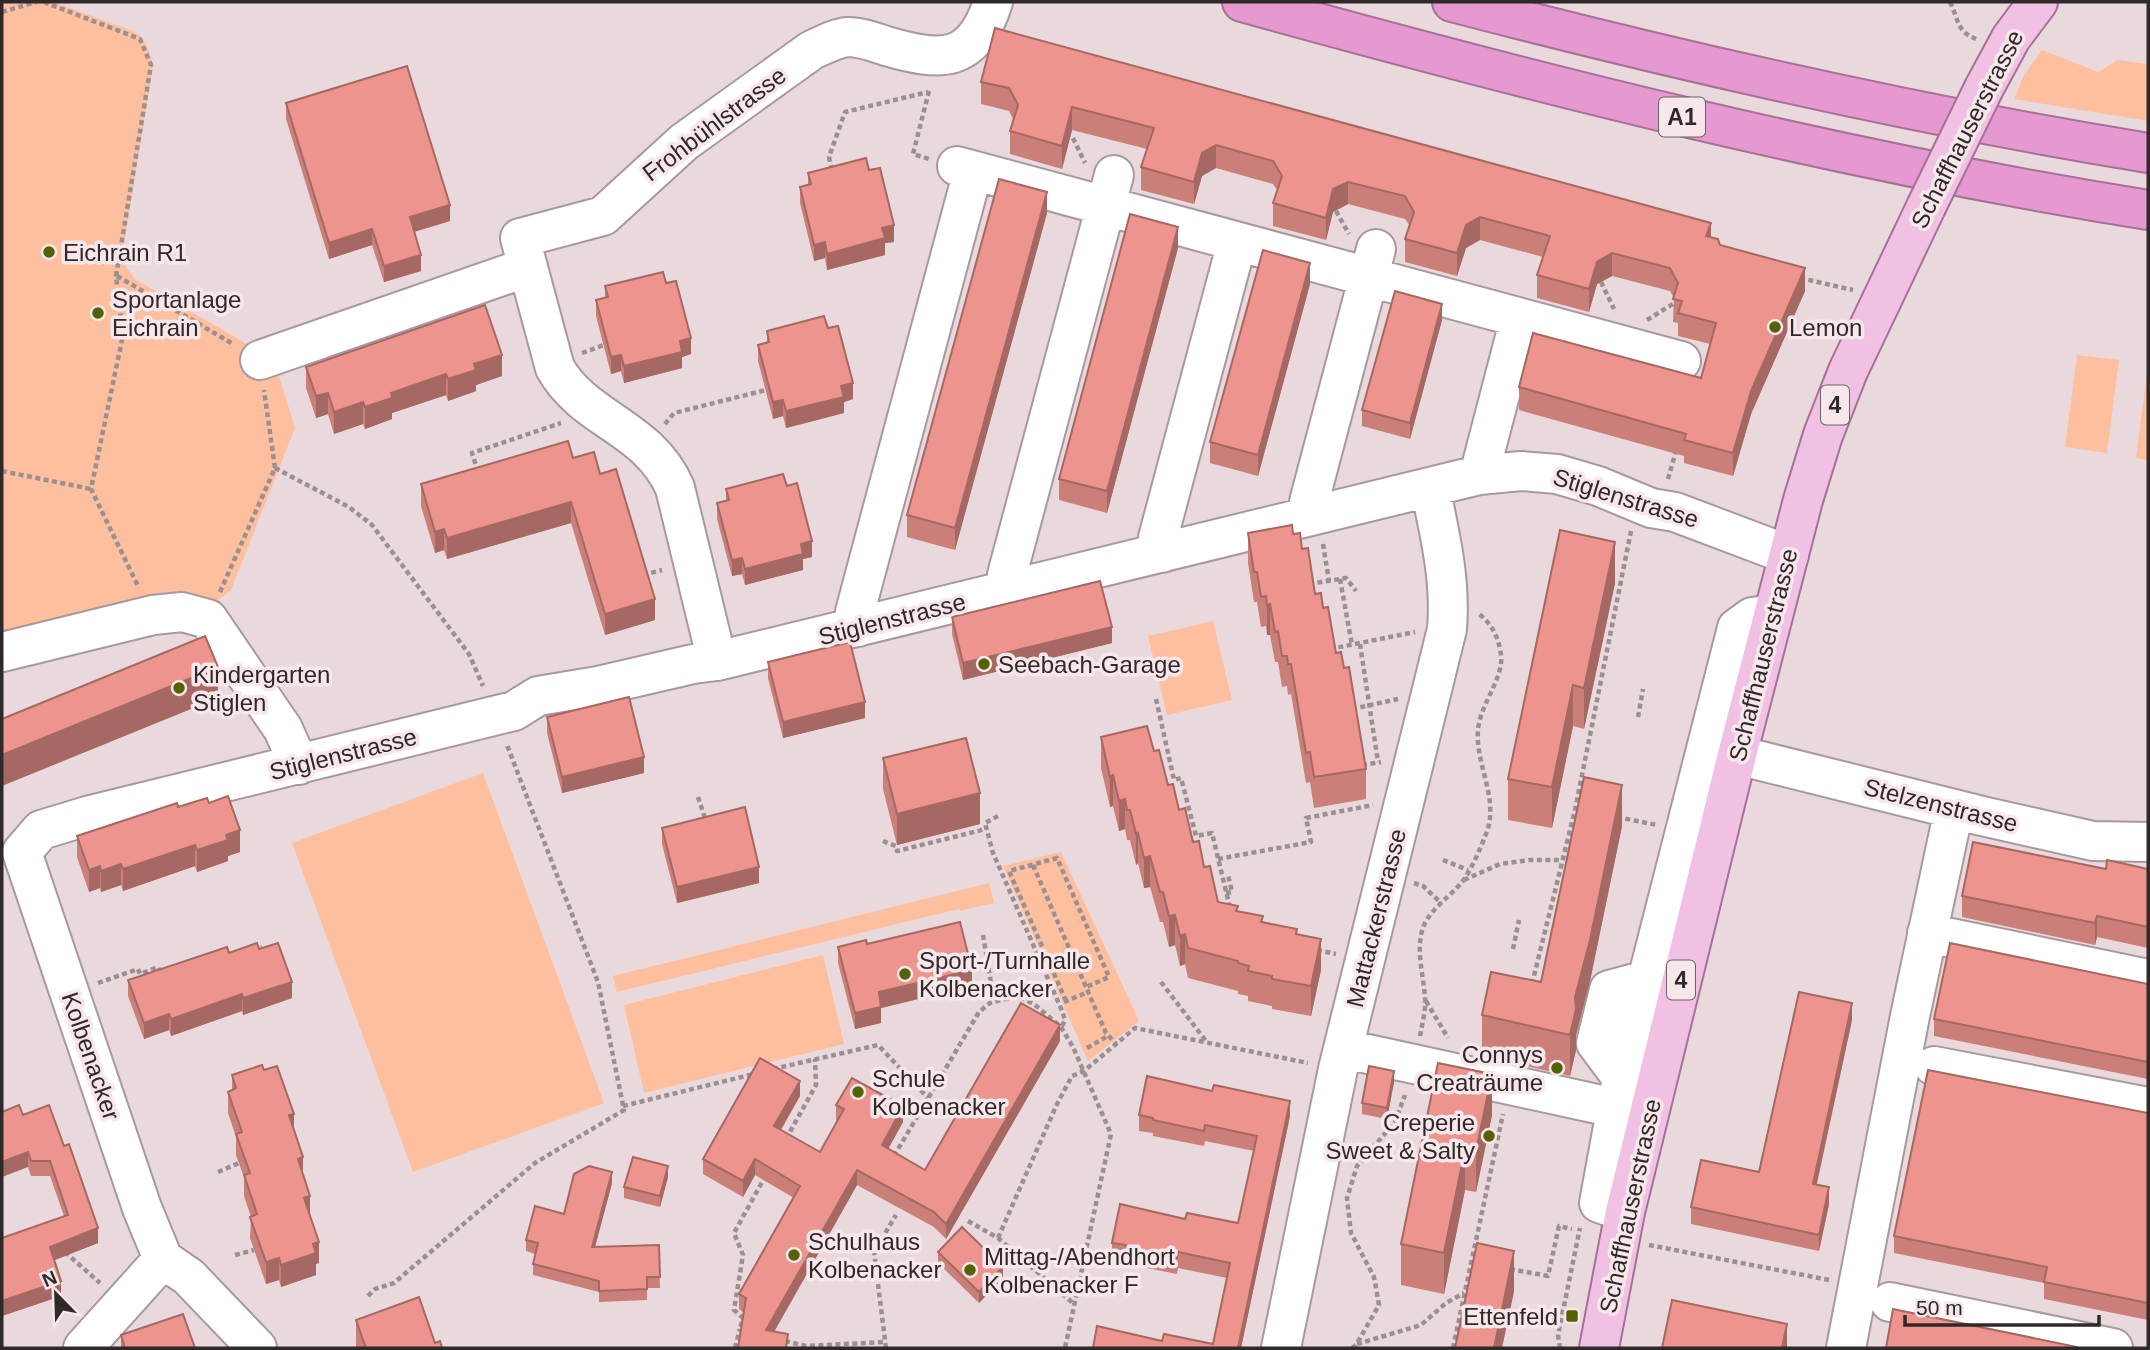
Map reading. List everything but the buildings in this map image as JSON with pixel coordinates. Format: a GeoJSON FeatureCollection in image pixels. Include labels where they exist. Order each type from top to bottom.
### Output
{"type":"FeatureCollection","features":[{"type":"Feature","properties":{"kind":"highway","name":"A1"},"geometry":{"type":"LineString","coordinates":[[1242,2],[1427,53],[1679,117],[1938,173],[2148,211]]}},
{"type":"Feature","properties":{"kind":"highway","name":"A1"},"geometry":{"type":"LineString","coordinates":[[1452,2],[1679,59],[1829,93],[2148,153]]}},
{"type":"Feature","properties":{"kind":"main road","name":"Schaffhauserstrasse"},"geometry":{"type":"LineString","coordinates":[[1598,1346],[1612,1207],[1827,424],[1866,330],[1984,88],[2004,51],[2038,2]]}},
{"type":"Feature","properties":{"kind":"street"},"geometry":{"type":"LineString","coordinates":[[933,74],[974,41],[985,26],[993,2]]}},
{"type":"Feature","properties":{"kind":"street","name":"Frohbühlstrasse"},"geometry":{"type":"LineString","coordinates":[[260,360],[524,253],[603,216],[684,142],[812,50],[829,42],[848,37],[863,39],[911,53],[933,74]]}},
{"type":"Feature","properties":{"kind":"street"},"geometry":{"type":"LineString","coordinates":[[858,627],[855,612],[951,165],[1109,191],[1237,242],[1372,263],[1520,318],[1681,361]]}},
{"type":"Feature","properties":{"kind":"street"},"geometry":{"type":"LineString","coordinates":[[1010,590],[1007,575],[1109,191]]}},
{"type":"Feature","properties":{"kind":"street"},"geometry":{"type":"LineString","coordinates":[[1162,553],[1158,538],[1237,242]]}},
{"type":"Feature","properties":{"kind":"street"},"geometry":{"type":"LineString","coordinates":[[524,253],[555,368],[562,381],[575,395],[645,445],[667,470],[675,488],[717,661]]}},
{"type":"Feature","properties":{"kind":"street"},"geometry":{"type":"LineString","coordinates":[[1311,516],[1309,502],[1372,263]]}},
{"type":"Feature","properties":{"kind":"street"},"geometry":{"type":"LineString","coordinates":[[1479,475],[1520,318]]}},
{"type":"Feature","properties":{"kind":"street","name":"Stiglenstrasse"},"geometry":{"type":"LineString","coordinates":[[12,850],[41,831],[113,809],[514,711],[538,696],[717,661],[1479,475],[1521,471],[1557,474],[1598,486],[1651,508],[1675,512],[1789,555]]}},
{"type":"Feature","properties":{"kind":"street","name":"Mattackerstrasse"},"geometry":{"type":"LineString","coordinates":[[1281,1348],[1338,1069],[1447,629],[1448,574],[1430,487]]}},
{"type":"Feature","properties":{"kind":"street"},"geometry":{"type":"LineString","coordinates":[[2,652],[153,615],[183,612],[208,619],[283,729],[299,765]]}},
{"type":"Feature","properties":{"kind":"street"},"geometry":{"type":"LineString","coordinates":[[1612,1207],[1610,1091],[1646,980],[1737,628],[1752,617],[1773,614]]}},
{"type":"Feature","properties":{"kind":"street","name":"Stelzenstrasse"},"geometry":{"type":"LineString","coordinates":[[1737,755],[2093,841],[2148,842]]}},
{"type":"Feature","properties":{"kind":"street"},"geometry":{"type":"LineString","coordinates":[[1846,1348],[1874,1294],[1927,933],[1954,809]]}},
{"type":"Feature","properties":{"kind":"street","name":"Kolbenacker"},"geometry":{"type":"LineString","coordinates":[[12,850],[163,1259]]}},
{"type":"Feature","properties":{"kind":"street"},"geometry":{"type":"LineString","coordinates":[[1927,933],[2148,979]]}},
{"type":"Feature","properties":{"kind":"street"},"geometry":{"type":"LineString","coordinates":[[1345,1049],[1510,1085],[1610,1091]]}},
{"type":"Feature","properties":{"kind":"street"},"geometry":{"type":"LineString","coordinates":[[1934,1066],[2148,1107]]}},
{"type":"Feature","properties":{"kind":"street"},"geometry":{"type":"LineString","coordinates":[[83,1348],[163,1259],[189,1277],[257,1348]]}},
{"type":"Feature","properties":{"kind":"street"},"geometry":{"type":"LineString","coordinates":[[1874,1294],[2112,1348]]}},
{"type":"Feature","properties":{"kind":"path"},"geometry":{"type":"LineString","coordinates":[[2,12],[36,2]]}},
{"type":"Feature","properties":{"kind":"path"},"geometry":{"type":"LineString","coordinates":[[44,2],[140,39],[151,65],[116,276],[122,335],[91,489],[153,615]]}},
{"type":"Feature","properties":{"kind":"path"},"geometry":{"type":"LineString","coordinates":[[1950,2],[1965,34],[2004,51]]}},
{"type":"Feature","properties":{"kind":"path"},"geometry":{"type":"LineString","coordinates":[[933,74],[913,154],[951,165]]}},
{"type":"Feature","properties":{"kind":"path"},"geometry":{"type":"LineString","coordinates":[[835,183],[829,157],[845,113],[933,74]]}},
{"type":"Feature","properties":{"kind":"path"},"geometry":{"type":"LineString","coordinates":[[116,276],[260,360],[275,468],[208,619]]}},
{"type":"Feature","properties":{"kind":"path"},"geometry":{"type":"LineString","coordinates":[[1797,277],[1861,292]]}},
{"type":"Feature","properties":{"kind":"path"},"geometry":{"type":"LineString","coordinates":[[1601,282],[1617,315]]}},
{"type":"Feature","properties":{"kind":"path"},"geometry":{"type":"LineString","coordinates":[[1639,320],[1645,321],[1676,302]]}},
{"type":"Feature","properties":{"kind":"path"},"geometry":{"type":"LineString","coordinates":[[645,445],[674,413],[766,390]]}},
{"type":"Feature","properties":{"kind":"path"},"geometry":{"type":"LineString","coordinates":[[479,476],[472,453],[568,420]]}},
{"type":"Feature","properties":{"kind":"path"},"geometry":{"type":"LineString","coordinates":[[1667,481],[1678,443]]}},
{"type":"Feature","properties":{"kind":"path"},"geometry":{"type":"LineString","coordinates":[[275,468],[349,507],[372,525],[469,654],[497,715],[598,982],[624,1110],[535,1163],[394,1283],[375,1290],[368,1296]]}},
{"type":"Feature","properties":{"kind":"path"},"geometry":{"type":"LineString","coordinates":[[2,471],[91,489]]}},
{"type":"Feature","properties":{"kind":"path"},"geometry":{"type":"LineString","coordinates":[[1530,993],[1575,810],[1631,530]]}},
{"type":"Feature","properties":{"kind":"path"},"geometry":{"type":"LineString","coordinates":[[642,576],[670,568]]}},
{"type":"Feature","properties":{"kind":"path"},"geometry":{"type":"LineString","coordinates":[[1309,584],[1346,578],[1356,591]]}},
{"type":"Feature","properties":{"kind":"path"},"geometry":{"type":"LineString","coordinates":[[1340,579],[1352,645]]}},
{"type":"Feature","properties":{"kind":"path"},"geometry":{"type":"LineString","coordinates":[[1463,881],[1487,831],[1490,795],[1480,754],[1478,731],[1483,705],[1495,682],[1502,657],[1489,621],[1475,612]]}},
{"type":"Feature","properties":{"kind":"path"},"geometry":{"type":"LineString","coordinates":[[1330,649],[1418,632]]}},
{"type":"Feature","properties":{"kind":"path"},"geometry":{"type":"LineString","coordinates":[[1360,644],[1378,762]]}},
{"type":"Feature","properties":{"kind":"path"},"geometry":{"type":"LineString","coordinates":[[1638,717],[1643,689]]}},
{"type":"Feature","properties":{"kind":"path"},"geometry":{"type":"LineString","coordinates":[[1351,709],[1402,698]]}},
{"type":"Feature","properties":{"kind":"path"},"geometry":{"type":"LineString","coordinates":[[1156,699],[1174,780],[1181,778],[1196,836],[1212,833],[1232,919]]}},
{"type":"Feature","properties":{"kind":"path"},"geometry":{"type":"LineString","coordinates":[[698,797],[708,831]]}},
{"type":"Feature","properties":{"kind":"path"},"geometry":{"type":"LineString","coordinates":[[1218,859],[1311,842],[1306,818],[1377,805]]}},
{"type":"Feature","properties":{"kind":"path"},"geometry":{"type":"LineString","coordinates":[[1575,810],[1588,812]]}},
{"type":"Feature","properties":{"kind":"path"},"geometry":{"type":"LineString","coordinates":[[998,816],[985,823],[993,853],[1063,1013],[1065,1021],[1061,1027]]}},
{"type":"Feature","properties":{"kind":"path"},"geometry":{"type":"LineString","coordinates":[[1614,817],[1665,826]]}},
{"type":"Feature","properties":{"kind":"path"},"geometry":{"type":"LineString","coordinates":[[883,841],[896,846],[897,851],[986,829]]}},
{"type":"Feature","properties":{"kind":"path"},"geometry":{"type":"LineString","coordinates":[[1057,858],[1109,977],[1065,1002],[1009,871],[1033,865],[1057,858]]}},
{"type":"Feature","properties":{"kind":"path"},"geometry":{"type":"LineString","coordinates":[[1443,860],[1468,870]]}},
{"type":"Feature","properties":{"kind":"path"},"geometry":{"type":"LineString","coordinates":[[1354,1346],[1378,1305],[1374,1277],[1351,1233],[1348,1198],[1357,1166],[1395,1122],[1416,1064],[1425,1000],[1419,960],[1423,928],[1441,903],[1463,881],[1500,864],[1562,860]]}},
{"type":"Feature","properties":{"kind":"path"},"geometry":{"type":"LineString","coordinates":[[1033,865],[1108,1035],[1116,1044]]}},
{"type":"Feature","properties":{"kind":"path"},"geometry":{"type":"LineString","coordinates":[[1226,893],[1232,892],[1228,875]]}},
{"type":"Feature","properties":{"kind":"path"},"geometry":{"type":"LineString","coordinates":[[1411,882],[1423,886],[1441,903]]}},
{"type":"Feature","properties":{"kind":"path"},"geometry":{"type":"LineString","coordinates":[[1513,949],[1519,920]]}},
{"type":"Feature","properties":{"kind":"path"},"geometry":{"type":"LineString","coordinates":[[983,935],[994,1001]]}},
{"type":"Feature","properties":{"kind":"path"},"geometry":{"type":"LineString","coordinates":[[244,953],[262,947]]}},
{"type":"Feature","properties":{"kind":"path"},"geometry":{"type":"LineString","coordinates":[[1308,948],[1347,956]]}},
{"type":"Feature","properties":{"kind":"path"},"geometry":{"type":"LineString","coordinates":[[90,986],[138,968],[140,974],[158,967],[162,977],[174,973]]}},
{"type":"Feature","properties":{"kind":"path"},"geometry":{"type":"LineString","coordinates":[[1161,982],[1206,1042]]}},
{"type":"Feature","properties":{"kind":"path"},"geometry":{"type":"LineString","coordinates":[[890,1163],[979,1012],[994,1001],[1017,996],[1034,1004],[1061,1027],[1084,1071],[1111,1134],[1065,1348]]}},
{"type":"Feature","properties":{"kind":"path"},"geometry":{"type":"LineString","coordinates":[[998,1238],[1072,1076],[1084,1071],[1135,1028],[1310,1063]]}},
{"type":"Feature","properties":{"kind":"path"},"geometry":{"type":"LineString","coordinates":[[1087,1048],[1108,1035]]}},
{"type":"Feature","properties":{"kind":"path"},"geometry":{"type":"LineString","coordinates":[[623,1106],[878,1045],[929,1098]]}},
{"type":"Feature","properties":{"kind":"path"},"geometry":{"type":"LineString","coordinates":[[785,1142],[816,1085],[815,1059]]}},
{"type":"Feature","properties":{"kind":"path"},"geometry":{"type":"LineString","coordinates":[[1453,1348],[1510,1085]]}},
{"type":"Feature","properties":{"kind":"path"},"geometry":{"type":"LineString","coordinates":[[218,1172],[239,1163]]}},
{"type":"Feature","properties":{"kind":"path"},"geometry":{"type":"LineString","coordinates":[[735,1348],[743,1318],[734,1310],[743,1255],[734,1233],[772,1165]]}},
{"type":"Feature","properties":{"kind":"path"},"geometry":{"type":"LineString","coordinates":[[1560,1348],[1558,1335],[1579,1231],[1587,1213],[1612,1207]]}},
{"type":"Feature","properties":{"kind":"path"},"geometry":{"type":"LineString","coordinates":[[779,1339],[806,1346],[886,1345],[874,1252],[896,1215]]}},
{"type":"Feature","properties":{"kind":"path"},"geometry":{"type":"LineString","coordinates":[[968,1221],[998,1238],[1074,1304]]}},
{"type":"Feature","properties":{"kind":"path"},"geometry":{"type":"LineString","coordinates":[[1497,1266],[1548,1276],[1559,1226],[1572,1229]]}},
{"type":"Feature","properties":{"kind":"path"},"geometry":{"type":"LineString","coordinates":[[1648,1245],[1874,1294]]}},
{"type":"Feature","properties":{"kind":"path"},"geometry":{"type":"LineString","coordinates":[[60,1248],[106,1289]]}},
{"type":"Feature","properties":{"kind":"path"},"geometry":{"type":"LineString","coordinates":[[235,1255],[254,1250]]}},
{"type":"Feature","properties":{"kind":"path"},"geometry":{"type":"LineString","coordinates":[[1472,1261],[1485,1264]]}},
{"type":"Feature","properties":{"kind":"path"},"geometry":{"type":"LineString","coordinates":[[1354,1346],[1421,1325],[1446,1303],[1465,1293]]}},
{"type":"Feature","properties":{"kind":"path"},"geometry":{"type":"LineString","coordinates":[[740,1329],[753,1333]]}},
{"type":"Feature","properties":{"kind":"shaded area","name":"Sportanlage Eichrain"},"geometry":{"type":"Polygon","coordinates":[[[2,2],[54,2],[135,32],[145,43],[153,66],[123,263],[135,279],[252,347],[272,354],[295,428],[231,590],[189,623],[2,658],[2,2]]]}},
{"type":"Feature","properties":{"kind":"shaded area"},"geometry":{"type":"Polygon","coordinates":[[[2042,50],[2098,72],[2118,60],[2148,64],[2148,121],[2014,99],[2024,75],[2042,50]]]}},
{"type":"Feature","properties":{"kind":"shaded area"},"geometry":{"type":"Polygon","coordinates":[[[2077,355],[2119,360],[2107,453],[2065,447],[2077,355]]]}},
{"type":"Feature","properties":{"kind":"shaded area"},"geometry":{"type":"Polygon","coordinates":[[[2148,366],[2148,460],[2136,458],[2148,366]]]}},
{"type":"Feature","properties":{"kind":"shaded area"},"geometry":{"type":"Polygon","coordinates":[[[1213,621],[1232,700],[1167,715],[1148,636],[1213,621]]]}},
{"type":"Feature","properties":{"kind":"shaded area"},"geometry":{"type":"Polygon","coordinates":[[[483,773],[604,1103],[413,1172],[292,843],[483,773]]]}},
{"type":"Feature","properties":{"kind":"shaded area"},"geometry":{"type":"Polygon","coordinates":[[[1061,852],[1139,1021],[1088,1061],[1003,866],[1061,852]]]}},
{"type":"Feature","properties":{"kind":"shaded area"},"geometry":{"type":"Polygon","coordinates":[[[989,883],[994,903],[960,911],[959,909],[617,992],[613,976],[989,883]]]}},
{"type":"Feature","properties":{"kind":"shaded area"},"geometry":{"type":"Polygon","coordinates":[[[823,955],[844,1044],[644,1093],[624,1005],[823,955]]]}},
{"type":"Feature","properties":{"kind":"place","name":"Eichrain R1"},"geometry":{"type":"Point","coordinates":[49,252]}},
{"type":"Feature","properties":{"kind":"place","name":"Sportanlage Eichrain"},"geometry":{"type":"Point","coordinates":[98,313]}},
{"type":"Feature","properties":{"kind":"place","name":"Lemon"},"geometry":{"type":"Point","coordinates":[1775,327]}},
{"type":"Feature","properties":{"kind":"place","name":"Seebach-Garage"},"geometry":{"type":"Point","coordinates":[984,664]}},
{"type":"Feature","properties":{"kind":"place","name":"Kindergarten Stiglen"},"geometry":{"type":"Point","coordinates":[179,688]}},
{"type":"Feature","properties":{"kind":"place","name":"Sport-/Turnhalle Kolbenacker"},"geometry":{"type":"Point","coordinates":[905,974]}},
{"type":"Feature","properties":{"kind":"place","name":"Connys Creaträume"},"geometry":{"type":"Point","coordinates":[1557,1068]}},
{"type":"Feature","properties":{"kind":"place","name":"Schule Kolbenacker"},"geometry":{"type":"Point","coordinates":[858,1092]}},
{"type":"Feature","properties":{"kind":"place","name":"Creperie Sweet & Salty"},"geometry":{"type":"Point","coordinates":[1489,1136]}},
{"type":"Feature","properties":{"kind":"place","name":"Schulhaus Kolbenacker"},"geometry":{"type":"Point","coordinates":[794,1255]}},
{"type":"Feature","properties":{"kind":"place","name":"Mittag-/Abendhort Kolbenacker F"},"geometry":{"type":"Point","coordinates":[970,1270]}},
{"type":"Feature","properties":{"kind":"place","name":"Ettenfeld"},"geometry":{"type":"Point","coordinates":[1572,1316]}}]}
